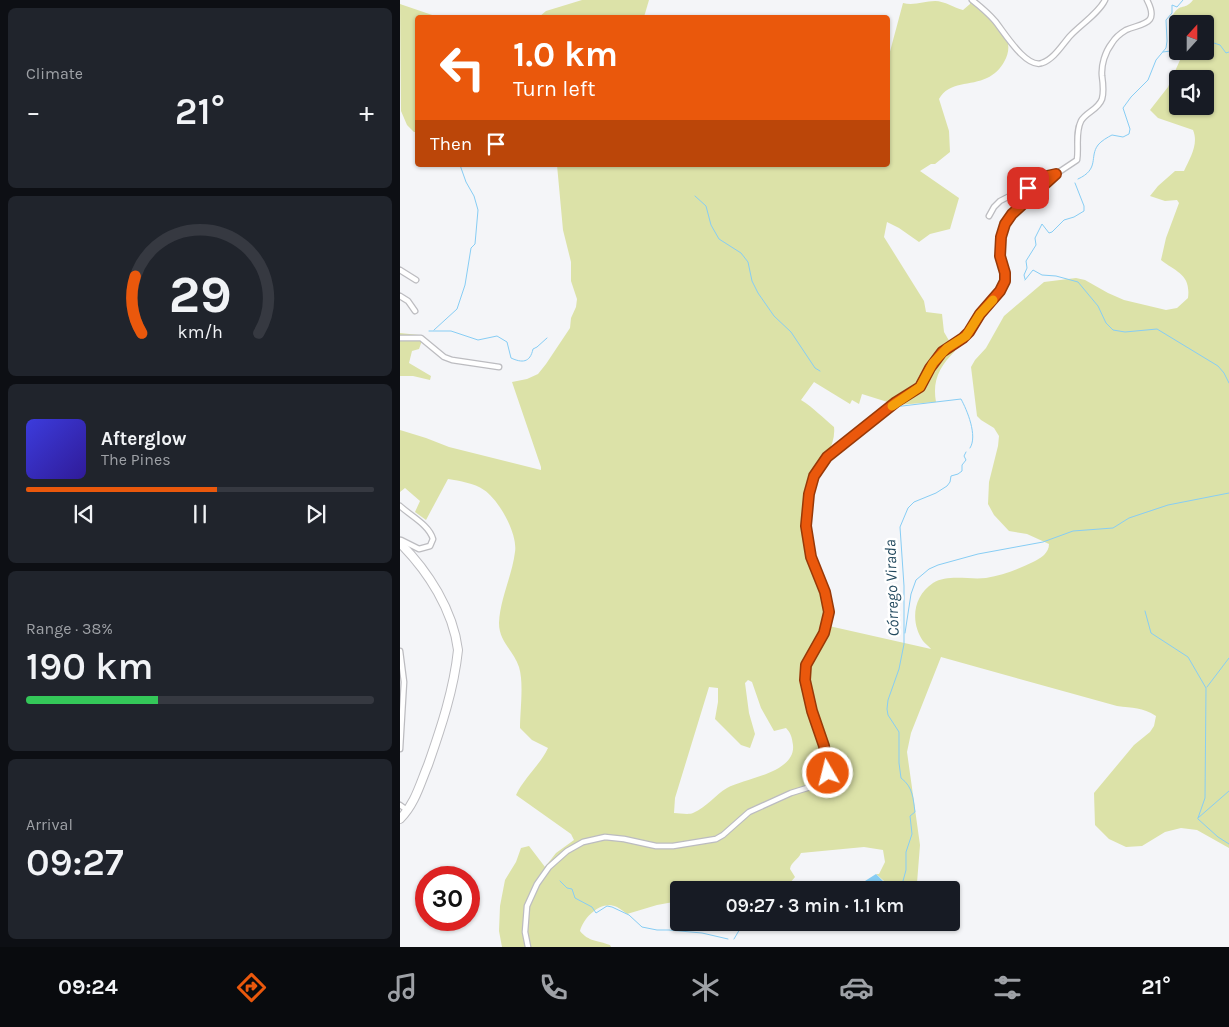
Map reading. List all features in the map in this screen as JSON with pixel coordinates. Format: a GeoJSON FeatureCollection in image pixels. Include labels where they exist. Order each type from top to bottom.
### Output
{"type":"FeatureCollection","features":[{"type":"Feature","properties":{"kind":"main road"},"geometry":{"type":"LineString","coordinates":[[400,544],[421,565],[440,598],[457,640],[458,650],[443,723],[415,800],[400,819]]}},
{"type":"Feature","properties":{"kind":"street"},"geometry":{"type":"LineString","coordinates":[[972,0],[995,21],[1022,54],[1039,64],[1056,52],[1100,8],[1105,0]]}},
{"type":"Feature","properties":{"kind":"street"},"geometry":{"type":"LineString","coordinates":[[528,947],[525,932],[527,906],[537,884],[549,867],[567,851],[583,842],[605,837],[656,846],[673,846],[716,839],[749,812],[791,793],[820,784],[826,778],[828,773],[826,756],[812,711],[805,680],[806,665],[824,633],[829,612],[825,592],[811,557],[806,526],[809,494],[814,476],[827,457],[896,402],[920,387],[930,368],[942,352],[969,332],[980,314],[1000,291],[1005,281],[1005,273],[1000,256],[1001,237],[1005,224],[1012,214],[1056,174],[1077,160],[1080,123],[1097,108],[1102,99],[1102,67],[1107,52],[1118,36],[1125,31],[1145,24],[1151,10],[1147,0]]}},
{"type":"Feature","properties":{"kind":"street"},"geometry":{"type":"LineString","coordinates":[[989,216],[1000,201],[1047,176],[1056,174]]}},
{"type":"Feature","properties":{"kind":"street"},"geometry":{"type":"LineString","coordinates":[[400,270],[416,280]]}},
{"type":"Feature","properties":{"kind":"street"},"geometry":{"type":"LineString","coordinates":[[400,296],[408,301],[415,311]]}},
{"type":"Feature","properties":{"kind":"street"},"geometry":{"type":"LineString","coordinates":[[400,338],[421,338],[444,357],[452,360],[500,367]]}},
{"type":"Feature","properties":{"kind":"street"},"geometry":{"type":"LineString","coordinates":[[400,506],[426,527],[433,539],[427,548],[419,549],[400,540]]}},
{"type":"Feature","properties":{"kind":"street"},"geometry":{"type":"LineString","coordinates":[[400,651],[402,658],[400,749]]}},
{"type":"Feature","properties":{"kind":"street"},"geometry":{"type":"LineString","coordinates":[[400,804],[408,811]]}},
{"type":"Feature","properties":{"kind":"green space"},"geometry":{"type":"Polygon","coordinates":[[[582,0],[649,0],[645,15],[541,15],[546,11],[582,0]]]}},
{"type":"Feature","properties":{"kind":"green space"},"geometry":{"type":"Polygon","coordinates":[[[970,0],[1000,27],[1008,43],[1008,52],[1003,64],[992,75],[948,89],[939,99],[949,131],[950,152],[935,164],[931,164],[920,171],[959,198],[950,229],[930,234],[919,242],[887,222],[884,237],[924,301],[926,312],[942,314],[944,332],[955,351],[945,362],[938,374],[935,387],[936,402],[897,405],[862,394],[859,404],[852,400],[850,404],[814,382],[801,400],[834,427],[831,446],[813,483],[808,513],[808,523],[815,555],[831,599],[832,616],[829,626],[931,649],[919,634],[915,618],[918,602],[926,588],[939,580],[986,578],[1004,574],[1033,562],[1046,553],[1049,544],[1027,534],[1009,531],[994,515],[988,504],[989,482],[999,436],[994,428],[977,416],[971,367],[986,348],[1004,316],[1044,282],[1076,278],[1085,280],[1124,300],[1166,310],[1177,308],[1188,298],[1185,279],[1161,260],[1166,238],[1179,203],[1177,200],[1165,201],[1150,196],[1175,171],[1184,171],[1193,151],[1195,135],[1193,130],[1158,118],[1150,110],[1169,85],[1169,115],[1214,115],[1214,70],[1176,70],[1180,60],[1214,60],[1214,15],[1173,15],[1179,8],[1193,0],[1229,0],[1229,848],[1197,830],[1181,828],[1165,832],[1142,846],[1126,847],[1109,839],[1095,825],[1094,793],[1134,745],[1150,732],[1154,726],[1156,716],[1142,709],[1117,706],[941,657],[911,733],[907,752],[920,845],[917,881],[884,881],[876,874],[879,874],[885,862],[883,850],[864,847],[801,853],[790,869],[795,877],[792,881],[670,881],[670,903],[627,914],[611,905],[599,908],[589,915],[580,931],[590,939],[610,945],[611,947],[502,947],[499,931],[500,906],[505,880],[516,862],[521,848],[529,846],[545,867],[556,853],[574,840],[571,834],[516,795],[548,748],[532,740],[520,728],[522,689],[519,667],[501,636],[500,630],[501,605],[515,552],[514,536],[496,501],[484,490],[471,484],[448,479],[426,520],[415,512],[420,501],[405,488],[400,492],[400,430],[449,447],[541,470],[512,382],[527,379],[538,374],[570,328],[571,318],[576,307],[577,299],[571,281],[571,262],[563,230],[557,167],[890,167],[890,52],[903,3],[939,1],[963,10],[970,4],[970,0]],[[748,680],[745,683],[749,713],[755,734],[750,748],[741,745],[715,719],[718,688],[709,687],[675,798],[674,813],[693,813],[703,808],[727,788],[768,773],[786,762],[792,754],[792,738],[786,728],[774,731],[761,708],[752,682],[748,680]]]}},
{"type":"Feature","properties":{"kind":"green space"},"geometry":{"type":"Polygon","coordinates":[[[400,4],[432,15],[415,15],[415,132],[407,125],[401,111],[400,4]]]}},
{"type":"Feature","properties":{"kind":"green space"},"geometry":{"type":"Polygon","coordinates":[[[400,333],[419,335],[423,338],[419,349],[412,351],[409,363],[431,376],[430,380],[413,376],[400,376],[400,333]]]}},
{"type":"Feature","properties":{"kind":"water"},"geometry":{"type":"Polygon","coordinates":[[[876,874],[883,881],[865,881],[876,874]]]}},
{"type":"Feature","properties":{"kind":"waterway","name":"Córrego Virada"},"geometry":{"type":"LineString","coordinates":[[1078,179],[1085,175],[1092,167],[1095,149],[1101,142],[1112,135],[1123,137],[1129,134],[1130,129],[1123,108],[1148,80],[1156,60],[1166,48],[1166,20],[1172,13],[1172,5],[1177,7],[1183,0]]}},
{"type":"Feature","properties":{"kind":"waterway"},"geometry":{"type":"LineString","coordinates":[[1214,43],[1220,45],[1226,53],[1229,52]]}},
{"type":"Feature","properties":{"kind":"waterway"},"geometry":{"type":"LineString","coordinates":[[1163,52],[1169,51]]}},
{"type":"Feature","properties":{"kind":"waterway"},"geometry":{"type":"LineString","coordinates":[[434,330],[457,309],[465,285],[471,248],[475,244],[478,210],[474,196],[461,167]]}},
{"type":"Feature","properties":{"kind":"waterway","name":"Córrego Virada"},"geometry":{"type":"LineString","coordinates":[[1025,279],[1026,261],[1036,245],[1035,238],[1042,224],[1049,233],[1064,220],[1084,211],[1084,206],[1075,183]]}},
{"type":"Feature","properties":{"kind":"waterway"},"geometry":{"type":"LineString","coordinates":[[695,196],[706,206],[711,225],[719,239],[741,253],[748,262],[752,281],[758,293],[774,316],[791,332],[815,368],[820,371]]}},
{"type":"Feature","properties":{"kind":"waterway"},"geometry":{"type":"LineString","coordinates":[[1025,280],[1033,270],[1042,275],[1056,276],[1078,282],[1098,306],[1106,323],[1113,330],[1125,332],[1157,329],[1218,366],[1229,383]]}},
{"type":"Feature","properties":{"kind":"waterway"},"geometry":{"type":"LineString","coordinates":[[429,331],[451,331],[478,340],[497,336],[507,342],[511,358],[519,361],[528,359],[533,349],[547,338]]}},
{"type":"Feature","properties":{"kind":"waterway"},"geometry":{"type":"LineString","coordinates":[[894,407],[961,399],[969,416],[972,430],[973,437],[970,448]]}},
{"type":"Feature","properties":{"kind":"waterway","name":"Córrego Virada"},"geometry":{"type":"LineString","coordinates":[[903,881],[906,870],[906,852],[912,834],[910,816],[915,812],[910,789],[901,778],[899,732],[888,715],[887,709],[904,644],[904,586],[900,527],[908,508],[914,502],[947,486],[951,476],[962,471],[962,465],[966,460],[964,456],[966,452]]}},
{"type":"Feature","properties":{"kind":"waterway"},"geometry":{"type":"LineString","coordinates":[[905,633],[911,594],[916,580],[929,569],[938,565],[978,554],[1043,542],[1073,531],[1113,528],[1129,518],[1168,505],[1229,493]]}},
{"type":"Feature","properties":{"kind":"waterway"},"geometry":{"type":"LineString","coordinates":[[1145,611],[1151,633],[1188,657],[1206,688],[1205,798],[1198,818]]}},
{"type":"Feature","properties":{"kind":"waterway"},"geometry":{"type":"LineString","coordinates":[[1207,687],[1229,658]]}},
{"type":"Feature","properties":{"kind":"waterway"},"geometry":{"type":"LineString","coordinates":[[1198,818],[1229,791]]}},
{"type":"Feature","properties":{"kind":"waterway"},"geometry":{"type":"LineString","coordinates":[[1198,819],[1229,844]]}},
{"type":"Feature","properties":{"kind":"waterway"},"geometry":{"type":"LineString","coordinates":[[560,881],[567,888],[572,889],[575,898],[592,907],[596,913],[607,906],[629,915],[642,927],[702,933],[728,939]]}},
{"type":"Feature","properties":{"kind":"waterway"},"geometry":{"type":"LineString","coordinates":[[734,939],[739,931]]}},
{"type":"Feature","properties":{"kind":"slow traffic"},"geometry":{"type":"LineString","coordinates":[[892,406],[920,387],[933,363],[942,352],[966,336],[980,314],[993,300]]}},
{"type":"Feature","properties":{"kind":"route"},"geometry":{"type":"LineString","coordinates":[[828,773],[824,746],[807,693],[804,672],[824,633],[829,612],[825,592],[811,557],[807,540],[806,511],[814,476],[827,457],[896,402],[920,387],[933,363],[942,352],[966,336],[980,314],[989,306],[1000,291],[1006,277],[1000,256],[1001,237],[1005,224],[1012,214],[1056,174],[1047,176],[1028,188]]}}]}
